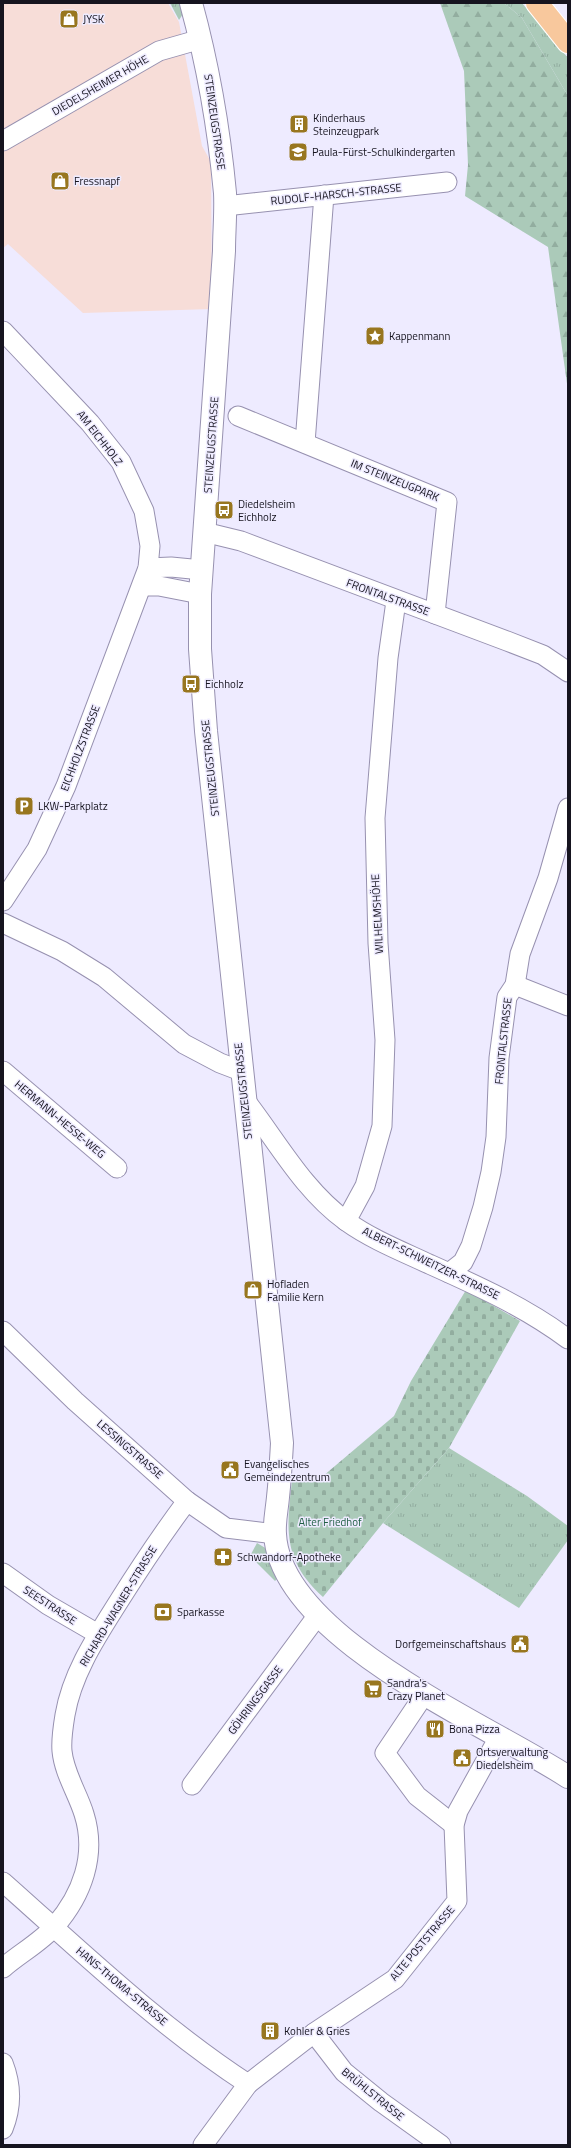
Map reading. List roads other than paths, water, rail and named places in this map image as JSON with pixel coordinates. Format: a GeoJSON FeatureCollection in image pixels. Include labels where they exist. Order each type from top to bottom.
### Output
{"type":"FeatureCollection","features":[{"type":"Feature","properties":{"kind":"main road"},"geometry":{"type":"LineString","coordinates":[[537,3],[568,42]]}},
{"type":"Feature","properties":{"kind":"street","name":"STEINZEUGSTRASSE"},"geometry":{"type":"LineString","coordinates":[[191,3],[201,39],[215,114],[225,206],[224,251],[200,594],[200,649],[206,731],[241,1071],[282,1443],[274,1534]]}},
{"type":"Feature","properties":{"kind":"street","name":"DIEDELSHEIMER HÖHE"},"geometry":{"type":"LineString","coordinates":[[3,141],[159,51],[201,39]]}},
{"type":"Feature","properties":{"kind":"street","name":"RUDOLF-HARSCH-STRASSE"},"geometry":{"type":"LineString","coordinates":[[225,206],[447,182]]}},
{"type":"Feature","properties":{"kind":"street"},"geometry":{"type":"LineString","coordinates":[[305,443],[324,195]]}},
{"type":"Feature","properties":{"kind":"street","name":"AM EICHHOLZ"},"geometry":{"type":"LineString","coordinates":[[3,331],[90,423],[121,462],[144,511],[150,546],[148,568]]}},
{"type":"Feature","properties":{"kind":"street","name":"IM STEINZEUGPARK"},"geometry":{"type":"LineString","coordinates":[[238,416],[447,502],[436,614]]}},
{"type":"Feature","properties":{"kind":"street","name":"FRONTALSTRASSE"},"geometry":{"type":"LineString","coordinates":[[204,532],[241,541],[396,601],[436,614],[543,655],[568,672]]}},
{"type":"Feature","properties":{"kind":"street"},"geometry":{"type":"LineString","coordinates":[[148,568],[171,567],[202,570]]}},
{"type":"Feature","properties":{"kind":"street","name":"EICHHOLZSTRASSE"},"geometry":{"type":"LineString","coordinates":[[3,901],[37,849],[66,786],[148,568]]}},
{"type":"Feature","properties":{"kind":"street"},"geometry":{"type":"LineString","coordinates":[[142,586],[159,586],[200,594]]}},
{"type":"Feature","properties":{"kind":"street","name":"WILHELMSHÖHE"},"geometry":{"type":"LineString","coordinates":[[346,1221],[365,1186],[382,1126],[385,1040],[378,936],[375,818],[388,658],[396,601]]}},
{"type":"Feature","properties":{"kind":"street","name":"FRONTALSTRASSE"},"geometry":{"type":"LineString","coordinates":[[449,1273],[463,1262],[471,1246],[491,1172],[496,1137],[499,1058],[507,997],[515,985],[520,954],[548,878],[568,808]]}},
{"type":"Feature","properties":{"kind":"street"},"geometry":{"type":"LineString","coordinates":[[3,923],[62,952],[104,976],[184,1044],[220,1063],[241,1071]]}},
{"type":"Feature","properties":{"kind":"street"},"geometry":{"type":"LineString","coordinates":[[515,985],[568,1006]]}},
{"type":"Feature","properties":{"kind":"street","name":"HERMANN-HESSE-WEG"},"geometry":{"type":"LineString","coordinates":[[3,1071],[118,1168]]}},
{"type":"Feature","properties":{"kind":"street","name":"ALBERT-SCHWEITZER-STRASSE"},"geometry":{"type":"LineString","coordinates":[[245,1100],[318,1198],[346,1221],[380,1241],[525,1310],[568,1339]]}},
{"type":"Feature","properties":{"kind":"street","name":"LESSINGSTRASSE"},"geometry":{"type":"LineString","coordinates":[[3,1331],[75,1401],[187,1501],[226,1528],[274,1534]]}},
{"type":"Feature","properties":{"kind":"street","name":"RICHARD-WAGNER-STRASSE"},"geometry":{"type":"LineString","coordinates":[[3,1968],[54,1927],[73,1902],[87,1866],[87,1829],[85,1815],[62,1752],[62,1736],[70,1690],[98,1634],[158,1539],[187,1501]]}},
{"type":"Feature","properties":{"kind":"street"},"geometry":{"type":"LineString","coordinates":[[274,1534],[281,1560],[290,1580],[303,1600],[362,1653],[424,1695],[545,1762],[568,1777]]}},
{"type":"Feature","properties":{"kind":"street","name":"SEESTRASSE"},"geometry":{"type":"LineString","coordinates":[[3,1573],[48,1605],[98,1634]]}},
{"type":"Feature","properties":{"kind":"street","name":"GÖHRINGSGASSE"},"geometry":{"type":"LineString","coordinates":[[192,1785],[318,1615]]}},
{"type":"Feature","properties":{"kind":"street"},"geometry":{"type":"LineString","coordinates":[[424,1695],[385,1753],[417,1796],[454,1825]]}},
{"type":"Feature","properties":{"kind":"street","name":"ALTE POSTSTRASSE"},"geometry":{"type":"LineString","coordinates":[[203,2145],[248,2084],[314,2033],[395,1979],[457,1901],[454,1825],[458,1811],[499,1737]]}},
{"type":"Feature","properties":{"kind":"street","name":"HANS-THOMA-STRASSE"},"geometry":{"type":"LineString","coordinates":[[3,1882],[131,1997],[223,2068],[248,2084]]}},
{"type":"Feature","properties":{"kind":"street","name":"BRÜHLSTRASSE"},"geometry":{"type":"LineString","coordinates":[[314,2033],[344,2072],[374,2098],[441,2145]]}},
{"type":"Feature","properties":{"kind":"street"},"geometry":{"type":"LineString","coordinates":[[3,2063],[9,2078],[10,2096],[9,2116],[3,2129]]}},
{"type":"Feature","properties":{"kind":"place","name":"JYSK"},"geometry":{"type":"Point","coordinates":[69,19]}},
{"type":"Feature","properties":{"kind":"place","name":"Kinderhaus Steinzeugpark"},"geometry":{"type":"Point","coordinates":[299,124]}},
{"type":"Feature","properties":{"kind":"place","name":"Paula-Fürst-Schulkindergarten"},"geometry":{"type":"Point","coordinates":[298,152]}},
{"type":"Feature","properties":{"kind":"place","name":"Fressnapf"},"geometry":{"type":"Point","coordinates":[60,181]}},
{"type":"Feature","properties":{"kind":"place","name":"Kappenmann"},"geometry":{"type":"Point","coordinates":[375,336]}},
{"type":"Feature","properties":{"kind":"place","name":"Diedelsheim Eichholz"},"geometry":{"type":"Point","coordinates":[224,510]}},
{"type":"Feature","properties":{"kind":"place","name":"Eichholz"},"geometry":{"type":"Point","coordinates":[191,684]}},
{"type":"Feature","properties":{"kind":"place","name":"LKW-Parkplatz"},"geometry":{"type":"Point","coordinates":[24,806]}},
{"type":"Feature","properties":{"kind":"place","name":"Hofladen Familie Kern"},"geometry":{"type":"Point","coordinates":[253,1290]}},
{"type":"Feature","properties":{"kind":"place","name":"Evangelisches Gemeindezentrum"},"geometry":{"type":"Point","coordinates":[230,1470]}},
{"type":"Feature","properties":{"kind":"place","name":"Schwandorf-Apotheke"},"geometry":{"type":"Point","coordinates":[223,1557]}},
{"type":"Feature","properties":{"kind":"place","name":"Sparkasse"},"geometry":{"type":"Point","coordinates":[163,1612]}},
{"type":"Feature","properties":{"kind":"place","name":"Dorfgemeinschaftshaus"},"geometry":{"type":"Point","coordinates":[520,1644]}},
{"type":"Feature","properties":{"kind":"place","name":"Sandra's Crazy Planet"},"geometry":{"type":"Point","coordinates":[373,1689]}},
{"type":"Feature","properties":{"kind":"place","name":"Bona Pizza"},"geometry":{"type":"Point","coordinates":[435,1729]}},
{"type":"Feature","properties":{"kind":"place","name":"Ortsverwaltung Diedelsheim"},"geometry":{"type":"Point","coordinates":[462,1758]}},
{"type":"Feature","properties":{"kind":"place","name":"Kohler & Gries"},"geometry":{"type":"Point","coordinates":[270,2031]}},
{"type":"Feature","properties":{"kind":"park label","name":"Alter Friedhof"},"geometry":{"type":"Point","coordinates":[330,1522]}}]}
